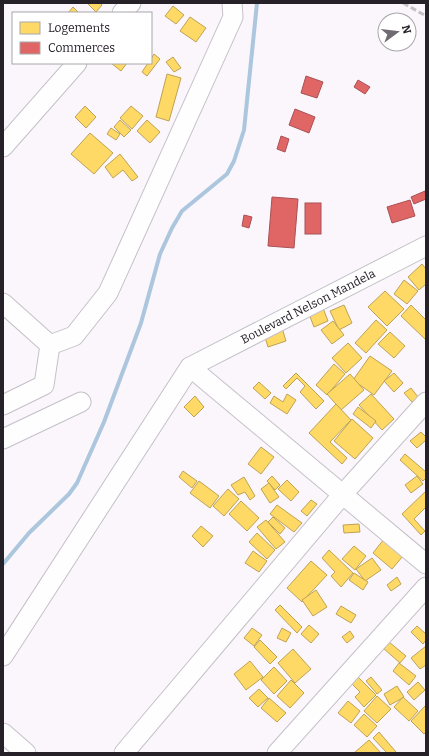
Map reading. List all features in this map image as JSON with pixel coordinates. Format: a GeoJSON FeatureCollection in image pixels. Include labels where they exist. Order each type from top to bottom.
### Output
{"type":"FeatureCollection","features":[{"type":"Feature","properties":{"kind":"street"},"geometry":{"type":"LineString","coordinates":[[123,12],[131,3]]}},
{"type":"Feature","properties":{"kind":"street"},"geometry":{"type":"LineString","coordinates":[[50,346],[74,336],[108,294],[232,17],[232,3]]}},
{"type":"Feature","properties":{"kind":"street"},"geometry":{"type":"LineString","coordinates":[[3,147],[76,64]]}},
{"type":"Feature","properties":{"kind":"street","name":"Boulevard Nelson Mandela"},"geometry":{"type":"LineString","coordinates":[[190,368],[426,246]]}},
{"type":"Feature","properties":{"kind":"street"},"geometry":{"type":"LineString","coordinates":[[3,303],[50,346]]}},
{"type":"Feature","properties":{"kind":"street"},"geometry":{"type":"LineString","coordinates":[[3,405],[44,385],[50,346]]}},
{"type":"Feature","properties":{"kind":"street"},"geometry":{"type":"LineString","coordinates":[[3,656],[190,368],[426,564]]}},
{"type":"Feature","properties":{"kind":"street"},"geometry":{"type":"LineString","coordinates":[[3,439],[81,402]]}},
{"type":"Feature","properties":{"kind":"street"},"geometry":{"type":"LineString","coordinates":[[124,753],[343,494],[426,402]]}},
{"type":"Feature","properties":{"kind":"street"},"geometry":{"type":"LineString","coordinates":[[277,753],[426,587]]}},
{"type":"Feature","properties":{"kind":"street"},"geometry":{"type":"LineString","coordinates":[[3,733],[26,753]]}},
{"type":"Feature","properties":{"kind":"building: Logements"},"geometry":{"type":"Polygon","coordinates":[[[87,3],[100,3],[102,5],[96,12],[87,3]]]}},
{"type":"Feature","properties":{"kind":"building: Logements"},"geometry":{"type":"Polygon","coordinates":[[[173,6],[184,15],[176,24],[165,16],[173,6]]]}},
{"type":"Feature","properties":{"kind":"building: Logements"},"geometry":{"type":"Polygon","coordinates":[[[73,7],[78,12],[69,12],[73,7]]]}},
{"type":"Feature","properties":{"kind":"building: Logements"},"geometry":{"type":"Polygon","coordinates":[[[190,17],[206,28],[196,42],[180,31],[190,17]]]}},
{"type":"Feature","properties":{"kind":"building: Logements"},"geometry":{"type":"Polygon","coordinates":[[[154,54],[160,59],[147,76],[142,72],[147,64],[152,64],[152,57],[154,54]]]}},
{"type":"Feature","properties":{"kind":"building: Logements"},"geometry":{"type":"Polygon","coordinates":[[[173,57],[181,68],[174,72],[166,62],[173,57]]]}},
{"type":"Feature","properties":{"kind":"building: Logements"},"geometry":{"type":"Polygon","coordinates":[[[112,64],[126,64],[121,71],[112,64]]]}},
{"type":"Feature","properties":{"kind":"building: Logements"},"geometry":{"type":"Polygon","coordinates":[[[167,74],[181,78],[169,121],[156,117],[167,74]]]}},
{"type":"Feature","properties":{"kind":"building: Logements"},"geometry":{"type":"Polygon","coordinates":[[[85,106],[96,117],[86,128],[75,117],[85,106]]]}},
{"type":"Feature","properties":{"kind":"building: Logements"},"geometry":{"type":"Polygon","coordinates":[[[131,106],[143,116],[132,129],[120,118],[131,106]]]}},
{"type":"Feature","properties":{"kind":"building: Logements"},"geometry":{"type":"Polygon","coordinates":[[[120,120],[131,130],[124,137],[114,127],[120,120]]]}},
{"type":"Feature","properties":{"kind":"building: Logements"},"geometry":{"type":"Polygon","coordinates":[[[147,120],[160,132],[150,143],[137,131],[147,120]]]}},
{"type":"Feature","properties":{"kind":"building: Logements"},"geometry":{"type":"Polygon","coordinates":[[[111,128],[120,134],[116,140],[107,134],[111,128]]]}},
{"type":"Feature","properties":{"kind":"building: Logements"},"geometry":{"type":"Polygon","coordinates":[[[90,133],[113,153],[94,174],[71,154],[90,133]]]}},
{"type":"Feature","properties":{"kind":"building: Logements"},"geometry":{"type":"Polygon","coordinates":[[[120,154],[138,177],[132,181],[123,170],[113,178],[105,167],[120,154]]]}},
{"type":"Feature","properties":{"kind":"building: Logements"},"geometry":{"type":"Polygon","coordinates":[[[422,264],[426,269],[426,284],[419,290],[408,277],[422,264]]]}},
{"type":"Feature","properties":{"kind":"building: Logements"},"geometry":{"type":"Polygon","coordinates":[[[404,280],[418,291],[407,304],[394,294],[404,280]]]}},
{"type":"Feature","properties":{"kind":"building: Logements"},"geometry":{"type":"Polygon","coordinates":[[[385,291],[404,309],[387,326],[368,307],[385,291]]]}},
{"type":"Feature","properties":{"kind":"building: Logements"},"geometry":{"type":"Polygon","coordinates":[[[344,305],[352,323],[339,330],[330,311],[344,305]]]}},
{"type":"Feature","properties":{"kind":"building: Logements"},"geometry":{"type":"Polygon","coordinates":[[[411,305],[426,320],[426,340],[401,316],[411,305]]]}},
{"type":"Feature","properties":{"kind":"building: Logements"},"geometry":{"type":"Polygon","coordinates":[[[323,308],[328,321],[314,327],[309,314],[323,308]]]}},
{"type":"Feature","properties":{"kind":"building: Logements"},"geometry":{"type":"Polygon","coordinates":[[[376,320],[387,330],[366,353],[355,343],[376,320]]]}},
{"type":"Feature","properties":{"kind":"building: Logements"},"geometry":{"type":"Polygon","coordinates":[[[333,321],[344,335],[332,344],[321,330],[333,321]]]}},
{"type":"Feature","properties":{"kind":"building: Logements"},"geometry":{"type":"Polygon","coordinates":[[[282,328],[286,341],[268,347],[264,334],[282,328]]]}},
{"type":"Feature","properties":{"kind":"building: Logements"},"geometry":{"type":"Polygon","coordinates":[[[390,332],[405,346],[394,358],[378,344],[390,332]]]}},
{"type":"Feature","properties":{"kind":"building: Logements"},"geometry":{"type":"Polygon","coordinates":[[[348,343],[362,358],[346,373],[332,358],[348,343]]]}},
{"type":"Feature","properties":{"kind":"building: Logements"},"geometry":{"type":"Polygon","coordinates":[[[370,356],[392,371],[374,395],[353,380],[370,356]]]}},
{"type":"Feature","properties":{"kind":"building: Logements"},"geometry":{"type":"Polygon","coordinates":[[[334,364],[345,374],[327,395],[316,385],[334,364]]]}},
{"type":"Feature","properties":{"kind":"building: Logements"},"geometry":{"type":"Polygon","coordinates":[[[296,373],[324,401],[316,409],[300,392],[305,386],[297,378],[286,389],[283,386],[296,373]]]}},
{"type":"Feature","properties":{"kind":"building: Logements"},"geometry":{"type":"Polygon","coordinates":[[[394,373],[403,383],[394,392],[384,381],[394,373]]]}},
{"type":"Feature","properties":{"kind":"building: Logements"},"geometry":{"type":"Polygon","coordinates":[[[350,374],[364,390],[341,410],[327,394],[350,374]]]}},
{"type":"Feature","properties":{"kind":"building: Logements"},"geometry":{"type":"Polygon","coordinates":[[[259,382],[271,393],[265,399],[253,388],[259,382]]]}},
{"type":"Feature","properties":{"kind":"building: Logements"},"geometry":{"type":"Polygon","coordinates":[[[411,388],[418,397],[412,402],[404,393],[411,388]]]}},
{"type":"Feature","properties":{"kind":"building: Logements"},"geometry":{"type":"Polygon","coordinates":[[[287,394],[296,400],[287,414],[270,403],[274,396],[283,402],[287,394]]]}},
{"type":"Feature","properties":{"kind":"building: Logements"},"geometry":{"type":"Polygon","coordinates":[[[371,394],[394,419],[382,430],[359,405],[371,394]]]}},
{"type":"Feature","properties":{"kind":"building: Logements"},"geometry":{"type":"Polygon","coordinates":[[[195,396],[204,407],[194,417],[184,407],[195,396]]]}},
{"type":"Feature","properties":{"kind":"building: Logements"},"geometry":{"type":"Polygon","coordinates":[[[336,404],[351,420],[330,442],[347,458],[342,464],[309,433],[336,404]]]}},
{"type":"Feature","properties":{"kind":"building: Logements"},"geometry":{"type":"Polygon","coordinates":[[[358,407],[376,421],[371,428],[353,414],[358,407]]]}},
{"type":"Feature","properties":{"kind":"building: Logements"},"geometry":{"type":"Polygon","coordinates":[[[352,419],[373,438],[355,459],[334,441],[352,419]]]}},
{"type":"Feature","properties":{"kind":"building: Logements"},"geometry":{"type":"Polygon","coordinates":[[[421,432],[426,437],[426,440],[417,448],[410,441],[421,432]]]}},
{"type":"Feature","properties":{"kind":"building: Logements"},"geometry":{"type":"Polygon","coordinates":[[[261,447],[274,457],[261,474],[248,464],[261,447]]]}},
{"type":"Feature","properties":{"kind":"building: Logements"},"geometry":{"type":"Polygon","coordinates":[[[405,454],[426,472],[426,478],[423,481],[400,460],[405,454]]]}},
{"type":"Feature","properties":{"kind":"building: Logements"},"geometry":{"type":"Polygon","coordinates":[[[183,471],[197,481],[192,488],[179,477],[183,471]]]}},
{"type":"Feature","properties":{"kind":"building: Logements"},"geometry":{"type":"Polygon","coordinates":[[[272,476],[280,485],[275,490],[267,481],[272,476]]]}},
{"type":"Feature","properties":{"kind":"building: Logements"},"geometry":{"type":"Polygon","coordinates":[[[417,476],[423,484],[411,493],[405,485],[417,476]]]}},
{"type":"Feature","properties":{"kind":"building: Logements"},"geometry":{"type":"Polygon","coordinates":[[[244,477],[255,496],[250,500],[245,492],[238,495],[231,485],[244,477]]]}},
{"type":"Feature","properties":{"kind":"building: Logements"},"geometry":{"type":"Polygon","coordinates":[[[287,480],[299,492],[291,501],[278,489],[287,480]]]}},
{"type":"Feature","properties":{"kind":"building: Logements"},"geometry":{"type":"Polygon","coordinates":[[[199,481],[219,496],[210,508],[190,493],[199,481]]]}},
{"type":"Feature","properties":{"kind":"building: Logements"},"geometry":{"type":"Polygon","coordinates":[[[269,483],[279,497],[270,503],[261,489],[269,483]]]}},
{"type":"Feature","properties":{"kind":"building: Logements"},"geometry":{"type":"Polygon","coordinates":[[[228,489],[239,499],[224,516],[213,506],[228,489]]]}},
{"type":"Feature","properties":{"kind":"building: Logements"},"geometry":{"type":"Polygon","coordinates":[[[426,491],[426,507],[414,519],[425,531],[421,535],[402,514],[426,491]]]}},
{"type":"Feature","properties":{"kind":"building: Logements"},"geometry":{"type":"Polygon","coordinates":[[[311,500],[317,504],[307,516],[301,511],[311,500]]]}},
{"type":"Feature","properties":{"kind":"building: Logements"},"geometry":{"type":"Polygon","coordinates":[[[241,501],[259,518],[247,531],[229,514],[241,501]]]}},
{"type":"Feature","properties":{"kind":"building: Logements"},"geometry":{"type":"Polygon","coordinates":[[[277,505],[302,523],[294,532],[270,514],[277,505]]]}},
{"type":"Feature","properties":{"kind":"building: Logements"},"geometry":{"type":"Polygon","coordinates":[[[273,517],[285,528],[280,534],[268,522],[273,517]]]}},
{"type":"Feature","properties":{"kind":"building: Logements"},"geometry":{"type":"Polygon","coordinates":[[[266,520],[285,542],[276,549],[257,527],[266,520]]]}},
{"type":"Feature","properties":{"kind":"building: Logements"},"geometry":{"type":"Polygon","coordinates":[[[359,524],[360,532],[344,533],[343,525],[359,524]]]}},
{"type":"Feature","properties":{"kind":"building: Logements"},"geometry":{"type":"Polygon","coordinates":[[[201,526],[213,536],[203,547],[192,536],[201,526]]]}},
{"type":"Feature","properties":{"kind":"building: Logements"},"geometry":{"type":"Polygon","coordinates":[[[257,533],[275,550],[267,559],[249,542],[257,533]]]}},
{"type":"Feature","properties":{"kind":"building: Logements"},"geometry":{"type":"Polygon","coordinates":[[[384,539],[403,556],[392,569],[373,553],[384,539]]]}},
{"type":"Feature","properties":{"kind":"building: Logements"},"geometry":{"type":"Polygon","coordinates":[[[354,546],[366,556],[355,570],[342,559],[354,546]]]}},
{"type":"Feature","properties":{"kind":"building: Logements"},"geometry":{"type":"Polygon","coordinates":[[[329,550],[353,573],[341,587],[331,576],[335,572],[322,558],[329,550]]]}},
{"type":"Feature","properties":{"kind":"building: Logements"},"geometry":{"type":"Polygon","coordinates":[[[253,551],[267,561],[259,572],[245,563],[253,551]]]}},
{"type":"Feature","properties":{"kind":"building: Logements"},"geometry":{"type":"Polygon","coordinates":[[[372,558],[381,570],[365,581],[356,569],[372,558]]]}},
{"type":"Feature","properties":{"kind":"building: Logements"},"geometry":{"type":"Polygon","coordinates":[[[311,561],[327,575],[302,602],[287,588],[311,561]]]}},
{"type":"Feature","properties":{"kind":"building: Logements"},"geometry":{"type":"Polygon","coordinates":[[[354,573],[368,582],[363,590],[349,580],[354,573]]]}},
{"type":"Feature","properties":{"kind":"building: Logements"},"geometry":{"type":"Polygon","coordinates":[[[397,577],[401,584],[391,591],[387,585],[397,577]]]}},
{"type":"Feature","properties":{"kind":"building: Logements"},"geometry":{"type":"Polygon","coordinates":[[[316,590],[327,607],[313,616],[302,600],[316,590]]]}},
{"type":"Feature","properties":{"kind":"building: Logements"},"geometry":{"type":"Polygon","coordinates":[[[280,605],[302,627],[297,633],[275,610],[280,605]]]}},
{"type":"Feature","properties":{"kind":"building: Logements"},"geometry":{"type":"Polygon","coordinates":[[[341,606],[356,615],[351,623],[336,614],[341,606]]]}},
{"type":"Feature","properties":{"kind":"building: Logements"},"geometry":{"type":"Polygon","coordinates":[[[309,625],[319,634],[311,643],[301,634],[309,625]]]}},
{"type":"Feature","properties":{"kind":"building: Logements"},"geometry":{"type":"Polygon","coordinates":[[[417,626],[426,634],[426,640],[423,644],[411,632],[417,626]]]}},
{"type":"Feature","properties":{"kind":"building: Logements"},"geometry":{"type":"Polygon","coordinates":[[[252,628],[262,635],[254,646],[244,638],[252,628]]]}},
{"type":"Feature","properties":{"kind":"building: Logements"},"geometry":{"type":"Polygon","coordinates":[[[282,628],[291,633],[286,642],[277,638],[282,628]]]}},
{"type":"Feature","properties":{"kind":"building: Logements"},"geometry":{"type":"Polygon","coordinates":[[[350,631],[354,637],[347,643],[342,637],[350,631]]]}},
{"type":"Feature","properties":{"kind":"building: Logements"},"geometry":{"type":"Polygon","coordinates":[[[260,640],[277,657],[270,664],[254,647],[260,640]]]}},
{"type":"Feature","properties":{"kind":"building: Logements"},"geometry":{"type":"Polygon","coordinates":[[[389,642],[406,656],[400,663],[383,648],[389,642]]]}},
{"type":"Feature","properties":{"kind":"building: Logements"},"geometry":{"type":"Polygon","coordinates":[[[426,646],[426,665],[420,669],[411,658],[426,646]]]}},
{"type":"Feature","properties":{"kind":"building: Logements"},"geometry":{"type":"Polygon","coordinates":[[[293,649],[311,669],[295,683],[278,663],[293,649]]]}},
{"type":"Feature","properties":{"kind":"building: Logements"},"geometry":{"type":"Polygon","coordinates":[[[250,661],[263,677],[246,690],[234,674],[250,661]]]}},
{"type":"Feature","properties":{"kind":"building: Logements"},"geometry":{"type":"Polygon","coordinates":[[[399,663],[416,676],[409,685],[393,671],[399,663]]]}},
{"type":"Feature","properties":{"kind":"building: Logements"},"geometry":{"type":"Polygon","coordinates":[[[274,667],[287,681],[274,694],[261,680],[274,667]]]}},
{"type":"Feature","properties":{"kind":"building: Logements"},"geometry":{"type":"Polygon","coordinates":[[[358,677],[376,695],[364,707],[355,697],[360,692],[352,684],[358,677]]]}},
{"type":"Feature","properties":{"kind":"building: Logements"},"geometry":{"type":"Polygon","coordinates":[[[371,677],[382,690],[377,694],[366,681],[371,677]]]}},
{"type":"Feature","properties":{"kind":"building: Logements"},"geometry":{"type":"Polygon","coordinates":[[[291,680],[304,693],[290,708],[277,696],[291,680]]]}},
{"type":"Feature","properties":{"kind":"building: Logements"},"geometry":{"type":"Polygon","coordinates":[[[418,682],[425,690],[414,700],[407,692],[418,682]]]}},
{"type":"Feature","properties":{"kind":"building: Logements"},"geometry":{"type":"Polygon","coordinates":[[[397,686],[404,697],[390,705],[384,694],[397,686]]]}},
{"type":"Feature","properties":{"kind":"building: Logements"},"geometry":{"type":"Polygon","coordinates":[[[259,689],[268,698],[258,707],[249,698],[259,689]]]}},
{"type":"Feature","properties":{"kind":"building: Logements"},"geometry":{"type":"Polygon","coordinates":[[[377,696],[391,709],[377,723],[364,711],[377,696]]]}},
{"type":"Feature","properties":{"kind":"building: Logements"},"geometry":{"type":"Polygon","coordinates":[[[403,697],[418,711],[409,721],[394,707],[403,697]]]}},
{"type":"Feature","properties":{"kind":"building: Logements"},"geometry":{"type":"Polygon","coordinates":[[[269,698],[286,713],[277,722],[261,708],[269,698]]]}},
{"type":"Feature","properties":{"kind":"building: Logements"},"geometry":{"type":"Polygon","coordinates":[[[348,701],[360,711],[351,723],[338,713],[348,701]]]}},
{"type":"Feature","properties":{"kind":"building: Logements"},"geometry":{"type":"Polygon","coordinates":[[[425,706],[426,732],[424,734],[411,721],[425,706]]]}},
{"type":"Feature","properties":{"kind":"building: Logements"},"geometry":{"type":"Polygon","coordinates":[[[364,714],[377,726],[367,737],[354,725],[364,714]]]}},
{"type":"Feature","properties":{"kind":"building: Logements"},"geometry":{"type":"Polygon","coordinates":[[[379,732],[396,752],[395,753],[387,753],[373,738],[379,732]]]}},
{"type":"Feature","properties":{"kind":"building: Logements"},"geometry":{"type":"Polygon","coordinates":[[[369,740],[381,753],[354,753],[369,740]]]}},
{"type":"Feature","properties":{"kind":"building: Commerces"},"geometry":{"type":"Polygon","coordinates":[[[306,76],[323,82],[317,98],[301,93],[306,76]]]}},
{"type":"Feature","properties":{"kind":"building: Commerces"},"geometry":{"type":"Polygon","coordinates":[[[358,80],[370,87],[365,94],[354,87],[358,80]]]}},
{"type":"Feature","properties":{"kind":"building: Commerces"},"geometry":{"type":"Polygon","coordinates":[[[295,109],[315,117],[309,133],[289,125],[295,109]]]}},
{"type":"Feature","properties":{"kind":"building: Commerces"},"geometry":{"type":"Polygon","coordinates":[[[281,136],[289,139],[285,152],[277,149],[281,136]]]}},
{"type":"Feature","properties":{"kind":"building: Commerces"},"geometry":{"type":"Polygon","coordinates":[[[425,191],[426,199],[414,204],[411,197],[425,191]]]}},
{"type":"Feature","properties":{"kind":"building: Commerces"},"geometry":{"type":"Polygon","coordinates":[[[272,197],[298,199],[294,248],[268,246],[272,197]]]}},
{"type":"Feature","properties":{"kind":"building: Commerces"},"geometry":{"type":"Polygon","coordinates":[[[410,200],[415,216],[392,223],[387,207],[410,200]]]}},
{"type":"Feature","properties":{"kind":"building: Commerces"},"geometry":{"type":"Polygon","coordinates":[[[305,203],[321,203],[321,234],[305,234],[305,203]]]}},
{"type":"Feature","properties":{"kind":"building: Commerces"},"geometry":{"type":"Polygon","coordinates":[[[244,215],[252,217],[249,228],[242,226],[244,215]]]}},
{"type":"Feature","properties":{"kind":"waterway"},"geometry":{"type":"LineString","coordinates":[[3,564],[29,533],[69,494],[77,483],[104,422],[141,323],[160,254],[172,228],[182,211],[227,174],[234,161],[244,130],[257,3]]}},
{"type":"Feature","properties":{"kind":"railway"},"geometry":{"type":"LineString","coordinates":[[403,3],[426,16]]}}]}
